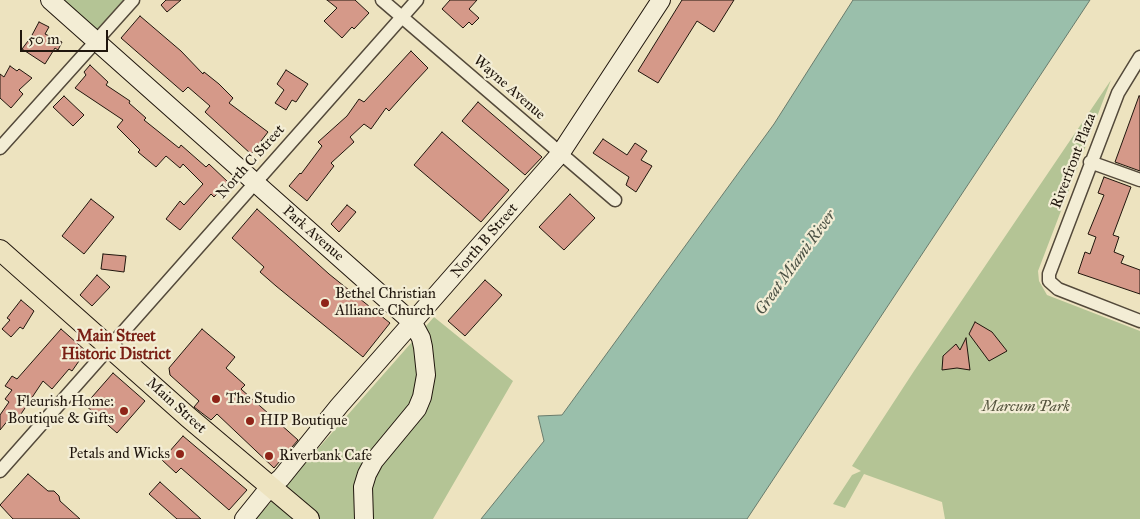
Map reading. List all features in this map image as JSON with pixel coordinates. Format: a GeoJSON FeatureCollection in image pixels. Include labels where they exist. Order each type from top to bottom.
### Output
{"type":"FeatureCollection","features":[{"type":"Feature","properties":{"kind":"main road","name":"Park Avenue"},"geometry":{"type":"LineString","coordinates":[[50,0],[413,323],[424,347],[426,375],[422,397],[417,409],[374,461],[367,474],[362,500],[364,519]]}},
{"type":"Feature","properties":{"kind":"main road","name":"North B Street"},"geometry":{"type":"LineString","coordinates":[[244,519],[269,488],[281,478],[339,406],[560,154],[661,0]]}},
{"type":"Feature","properties":{"kind":"main road","name":"Main Street"},"geometry":{"type":"LineString","coordinates":[[0,250],[269,488],[308,519]]}},
{"type":"Feature","properties":{"kind":"street"},"geometry":{"type":"LineString","coordinates":[[0,148],[133,0]]}},
{"type":"Feature","properties":{"kind":"street","name":"Wayne Avenue"},"geometry":{"type":"LineString","coordinates":[[382,0],[615,200]]}},
{"type":"Feature","properties":{"kind":"street","name":"North C Street"},"geometry":{"type":"LineString","coordinates":[[0,471],[417,0]]}},
{"type":"Feature","properties":{"kind":"street","name":"Riverfront Plaza"},"geometry":{"type":"LineString","coordinates":[[1140,57],[1118,93],[1051,268],[1049,281],[1058,289],[1140,321]]}},
{"type":"Feature","properties":{"kind":"street"},"geometry":{"type":"LineString","coordinates":[[1090,162],[1140,180]]}},
{"type":"Feature","properties":{"kind":"green space"},"geometry":{"type":"Polygon","coordinates":[[[50,0],[133,0],[96,40],[50,0]]]}},
{"type":"Feature","properties":{"kind":"green space","name":"Marcum Park"},"geometry":{"type":"Polygon","coordinates":[[[1111,80],[1038,271],[1039,281],[1047,295],[1140,331],[1140,519],[945,519],[942,502],[864,474],[845,508],[833,504],[852,475],[861,471],[852,466],[1111,80]]]}},
{"type":"Feature","properties":{"kind":"green space"},"geometry":{"type":"Polygon","coordinates":[[[434,317],[513,381],[433,519],[256,519],[434,317]]]}},
{"type":"Feature","properties":{"kind":"water","name":"Great Miami River"},"geometry":{"type":"Polygon","coordinates":[[[853,0],[1090,0],[747,519],[481,519],[544,441],[538,416],[562,415],[774,124],[853,0]]]}},
{"type":"Feature","properties":{"kind":"building"},"geometry":{"type":"Polygon","coordinates":[[[166,0],[181,0],[167,12],[161,5],[166,0]]]}},
{"type":"Feature","properties":{"kind":"building"},"geometry":{"type":"Polygon","coordinates":[[[327,0],[355,0],[369,13],[354,29],[352,27],[342,38],[324,21],[337,8],[327,0]]]}},
{"type":"Feature","properties":{"kind":"building"},"geometry":{"type":"Polygon","coordinates":[[[450,0],[477,0],[469,9],[479,18],[472,25],[469,22],[463,28],[442,9],[450,0]]]}},
{"type":"Feature","properties":{"kind":"building"},"geometry":{"type":"Polygon","coordinates":[[[682,0],[734,0],[714,32],[697,21],[658,83],[638,71],[682,0]]]}},
{"type":"Feature","properties":{"kind":"building"},"geometry":{"type":"Polygon","coordinates":[[[140,16],[181,51],[203,74],[204,72],[219,84],[233,98],[229,103],[268,132],[251,154],[205,112],[210,106],[188,87],[183,92],[121,38],[140,16]]]}},
{"type":"Feature","properties":{"kind":"building"},"geometry":{"type":"Polygon","coordinates":[[[39,22],[49,27],[45,34],[62,42],[58,50],[55,48],[45,64],[22,49],[39,22]]]}},
{"type":"Feature","properties":{"kind":"building"},"geometry":{"type":"Polygon","coordinates":[[[411,51],[428,68],[389,111],[386,108],[371,129],[364,124],[350,137],[354,142],[331,163],[334,166],[307,201],[289,186],[301,174],[322,146],[318,142],[347,116],[359,99],[364,102],[411,51]]]}},
{"type":"Feature","properties":{"kind":"building"},"geometry":{"type":"Polygon","coordinates":[[[90,65],[108,82],[106,85],[130,101],[129,103],[146,118],[144,120],[179,148],[181,145],[206,167],[209,164],[228,182],[214,197],[211,194],[180,230],[166,219],[180,201],[184,205],[203,184],[183,164],[180,168],[166,156],[156,167],[138,152],[140,150],[117,127],[123,120],[75,88],[86,75],[84,72],[90,65]]]}},
{"type":"Feature","properties":{"kind":"building"},"geometry":{"type":"Polygon","coordinates":[[[10,66],[17,71],[19,69],[32,78],[19,90],[23,94],[11,108],[0,98],[0,74],[4,77],[10,66]]]}},
{"type":"Feature","properties":{"kind":"building"},"geometry":{"type":"Polygon","coordinates":[[[286,70],[308,84],[296,102],[292,100],[286,110],[275,103],[284,90],[277,84],[286,70]]]}},
{"type":"Feature","properties":{"kind":"building"},"geometry":{"type":"Polygon","coordinates":[[[64,96],[84,115],[73,126],[53,107],[64,96]]]}},
{"type":"Feature","properties":{"kind":"building"},"geometry":{"type":"Polygon","coordinates":[[[1140,96],[1140,171],[1115,162],[1140,96]]]}},
{"type":"Feature","properties":{"kind":"building"},"geometry":{"type":"Polygon","coordinates":[[[478,102],[542,157],[525,175],[462,121],[478,102]]]}},
{"type":"Feature","properties":{"kind":"building"},"geometry":{"type":"Polygon","coordinates":[[[442,132],[509,190],[481,222],[414,165],[442,132]]]}},
{"type":"Feature","properties":{"kind":"building"},"geometry":{"type":"Polygon","coordinates":[[[603,139],[627,155],[635,143],[647,151],[641,160],[652,166],[636,192],[626,185],[629,177],[593,153],[603,139]]]}},
{"type":"Feature","properties":{"kind":"building"},"geometry":{"type":"Polygon","coordinates":[[[1104,177],[1131,187],[1113,235],[1119,237],[1114,252],[1124,256],[1121,263],[1140,270],[1140,294],[1078,273],[1085,252],[1090,254],[1096,237],[1088,234],[1104,195],[1098,193],[1104,177]]]}},
{"type":"Feature","properties":{"kind":"building"},"geometry":{"type":"Polygon","coordinates":[[[570,194],[595,218],[564,250],[539,227],[570,194]]]}},
{"type":"Feature","properties":{"kind":"building"},"geometry":{"type":"Polygon","coordinates":[[[91,199],[114,217],[84,254],[62,236],[91,199]]]}},
{"type":"Feature","properties":{"kind":"building"},"geometry":{"type":"Polygon","coordinates":[[[347,205],[356,212],[339,232],[331,224],[347,205]]]}},
{"type":"Feature","properties":{"kind":"building"},"geometry":{"type":"Polygon","coordinates":[[[257,209],[329,274],[390,323],[363,357],[260,272],[264,267],[232,238],[257,209]]]}},
{"type":"Feature","properties":{"kind":"building"},"geometry":{"type":"Polygon","coordinates":[[[103,254],[126,256],[124,272],[101,269],[103,254]]]}},
{"type":"Feature","properties":{"kind":"building"},"geometry":{"type":"Polygon","coordinates":[[[97,275],[110,287],[92,306],[80,295],[97,275]]]}},
{"type":"Feature","properties":{"kind":"building"},"geometry":{"type":"Polygon","coordinates":[[[485,280],[502,295],[465,336],[448,321],[485,280]]]}},
{"type":"Feature","properties":{"kind":"building"},"geometry":{"type":"Polygon","coordinates":[[[21,300],[34,311],[23,329],[20,327],[11,337],[2,329],[10,320],[7,318],[21,300]]]}},
{"type":"Feature","properties":{"kind":"building"},"geometry":{"type":"Polygon","coordinates":[[[975,322],[992,332],[1007,351],[989,361],[969,334],[975,322]]]}},
{"type":"Feature","properties":{"kind":"building"},"geometry":{"type":"Polygon","coordinates":[[[61,329],[86,351],[72,371],[69,369],[52,389],[43,381],[19,417],[14,413],[0,430],[0,415],[9,402],[5,399],[12,390],[5,386],[12,376],[17,379],[61,329]]]}},
{"type":"Feature","properties":{"kind":"building"},"geometry":{"type":"Polygon","coordinates":[[[202,329],[235,357],[226,368],[245,385],[241,389],[298,440],[274,468],[217,414],[211,420],[194,407],[199,401],[170,375],[169,368],[202,329]]]}},
{"type":"Feature","properties":{"kind":"building"},"geometry":{"type":"Polygon","coordinates":[[[966,338],[970,370],[957,368],[942,370],[943,356],[956,344],[960,350],[966,338]]]}},
{"type":"Feature","properties":{"kind":"building"},"geometry":{"type":"Polygon","coordinates":[[[113,373],[145,401],[117,433],[85,405],[113,373]]]}},
{"type":"Feature","properties":{"kind":"building"},"geometry":{"type":"Polygon","coordinates":[[[183,436],[247,490],[229,510],[181,468],[176,473],[162,460],[183,436]]]}},
{"type":"Feature","properties":{"kind":"building"},"geometry":{"type":"Polygon","coordinates":[[[28,474],[48,491],[54,491],[59,496],[60,501],[80,519],[13,519],[0,505],[28,474]]]}},
{"type":"Feature","properties":{"kind":"building"},"geometry":{"type":"Polygon","coordinates":[[[160,482],[201,519],[177,519],[149,494],[160,482]]]}},
{"type":"Feature","properties":{"kind":"place","name":"Bethel Christian Alliance Church"},"geometry":{"type":"Point","coordinates":[325,303]}},
{"type":"Feature","properties":{"kind":"place","name":"The Studio"},"geometry":{"type":"Point","coordinates":[216,399]}},
{"type":"Feature","properties":{"kind":"place","name":"Fleurish Home: Boutique & Gifts"},"geometry":{"type":"Point","coordinates":[124,411]}},
{"type":"Feature","properties":{"kind":"place","name":"HIP Boutique"},"geometry":{"type":"Point","coordinates":[250,421]}},
{"type":"Feature","properties":{"kind":"place","name":"Petals and Wicks"},"geometry":{"type":"Point","coordinates":[180,454]}},
{"type":"Feature","properties":{"kind":"place","name":"Riverbank Cafe"},"geometry":{"type":"Point","coordinates":[269,456]}},
{"type":"Feature","properties":{"kind":"district","name":"Main Street Historic District"},"geometry":{"type":"Point","coordinates":[116,346]}}]}
